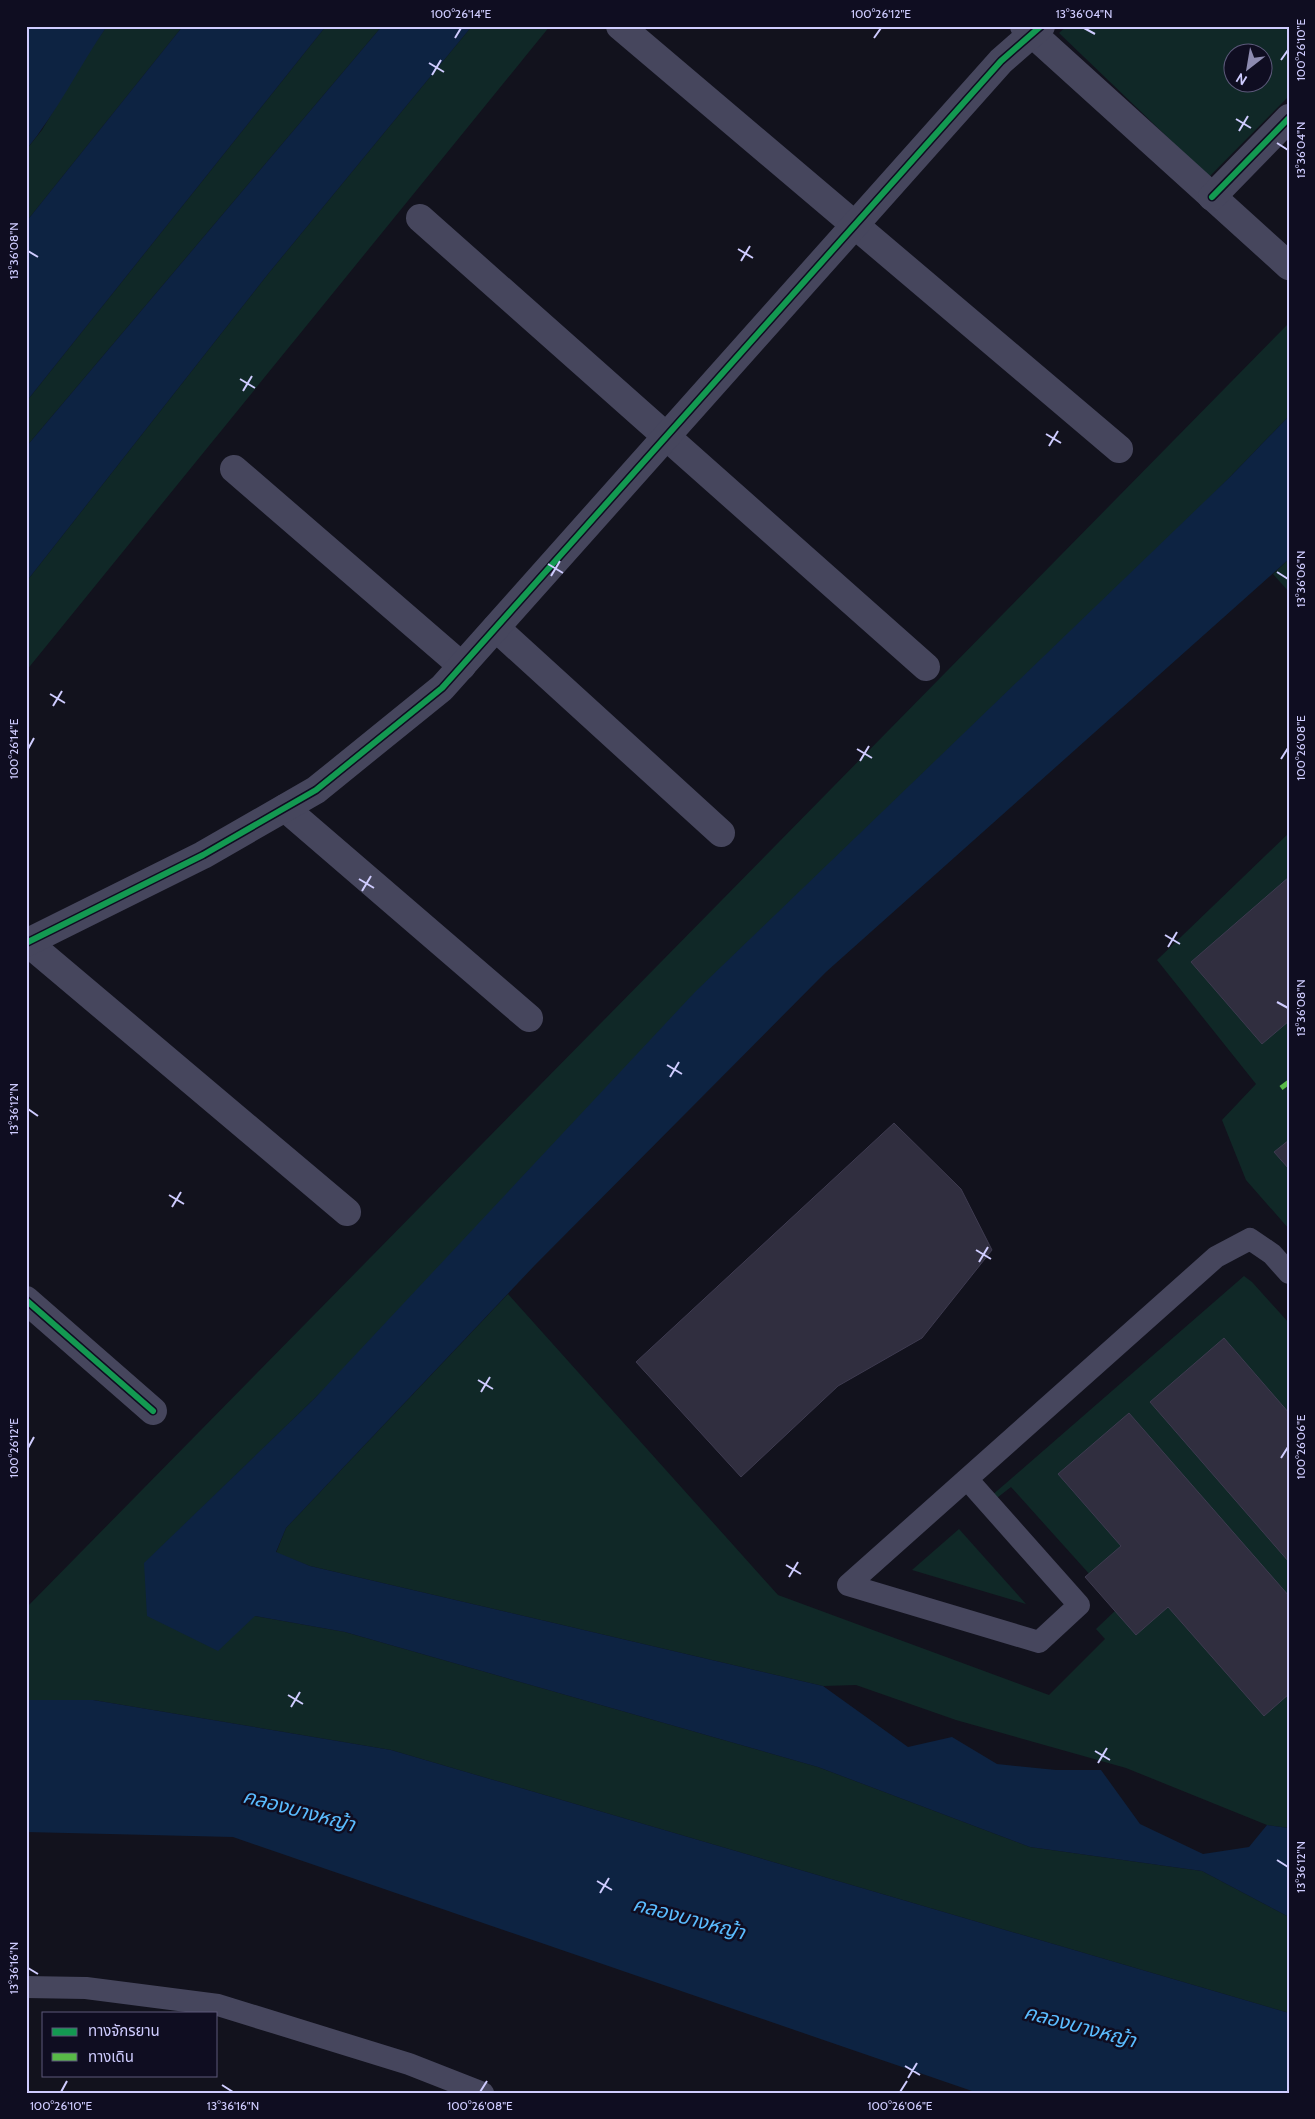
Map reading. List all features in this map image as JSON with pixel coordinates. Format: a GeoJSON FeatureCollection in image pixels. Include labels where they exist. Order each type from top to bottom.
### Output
{"type":"FeatureCollection","features":[{"type":"Feature","properties":{"kind":"street"},"geometry":{"type":"LineString","coordinates":[[620,26],[1119,449]]}},
{"type":"Feature","properties":{"kind":"street"},"geometry":{"type":"LineString","coordinates":[[347,1212],[27,942],[203,855],[316,790],[442,688],[1001,61],[1032,29],[1289,266]]}},
{"type":"Feature","properties":{"kind":"street"},"geometry":{"type":"LineString","coordinates":[[1212,197],[1289,118]]}},
{"type":"Feature","properties":{"kind":"street"},"geometry":{"type":"LineString","coordinates":[[420,218],[926,667]]}},
{"type":"Feature","properties":{"kind":"street"},"geometry":{"type":"LineString","coordinates":[[234,469],[462,666]]}},
{"type":"Feature","properties":{"kind":"street"},"geometry":{"type":"LineString","coordinates":[[496,628],[721,833]]}},
{"type":"Feature","properties":{"kind":"street"},"geometry":{"type":"LineString","coordinates":[[285,808],[529,1018]]}},
{"type":"Feature","properties":{"kind":"street"},"geometry":{"type":"LineString","coordinates":[[26,1300],[154,1411]]}},
{"type":"Feature","properties":{"kind":"lane"},"geometry":{"type":"LineString","coordinates":[[967,1479],[1079,1605],[1039,1642],[848,1585],[1216,1257],[1250,1239],[1272,1254],[1289,1273]]}},
{"type":"Feature","properties":{"kind":"lane"},"geometry":{"type":"LineString","coordinates":[[26,1988],[86,1988],[218,2005],[409,2064],[483,2093]]}},
{"type":"Feature","properties":{"kind":"green space"},"geometry":{"type":"Polygon","coordinates":[[[107,26],[183,26],[26,222],[26,150],[42,130],[107,26]]]}},
{"type":"Feature","properties":{"kind":"green space"},"geometry":{"type":"Polygon","coordinates":[[[326,26],[382,26],[26,447],[26,402],[326,26]]]}},
{"type":"Feature","properties":{"kind":"green space"},"geometry":{"type":"Polygon","coordinates":[[[472,26],[550,26],[26,671],[26,582],[268,274],[472,26]]]}},
{"type":"Feature","properties":{"kind":"green space"},"geometry":{"type":"Polygon","coordinates":[[[1067,26],[1289,26],[1289,96],[1209,177],[1059,33],[1067,26]]]}},
{"type":"Feature","properties":{"kind":"green space"},"geometry":{"type":"Polygon","coordinates":[[[1289,323],[1289,416],[315,1398],[144,1564],[255,1616],[345,1632],[818,1767],[1030,1847],[1202,1871],[1289,1917],[1289,2013],[391,1750],[93,1700],[26,1700],[26,1608],[1289,323]]]}},
{"type":"Feature","properties":{"kind":"green space"},"geometry":{"type":"Polygon","coordinates":[[[1289,559],[1289,592],[1273,574],[1289,559]]]}},
{"type":"Feature","properties":{"kind":"green space"},"geometry":{"type":"Polygon","coordinates":[[[1289,833],[1289,1229],[1246,1180],[1222,1120],[1256,1084],[1157,960],[1289,833]]]}},
{"type":"Feature","properties":{"kind":"green space"},"geometry":{"type":"Polygon","coordinates":[[[1244,1276],[1252,1282],[1289,1323],[1289,1828],[1267,1825],[1126,1768],[956,1720],[856,1685],[823,1686],[310,1566],[276,1553],[286,1528],[508,1294],[778,1595],[1049,1695],[1105,1639],[1096,1629],[1119,1607],[1011,1487],[993,1501],[990,1497],[1244,1276]]]}},
{"type":"Feature","properties":{"kind":"green space"},"geometry":{"type":"Polygon","coordinates":[[[959,1529],[1026,1604],[912,1570],[959,1529]]]}},
{"type":"Feature","properties":{"kind":"water"},"geometry":{"type":"Polygon","coordinates":[[[26,26],[107,26],[58,105],[26,150],[26,26]]]}},
{"type":"Feature","properties":{"kind":"water"},"geometry":{"type":"Polygon","coordinates":[[[183,26],[326,26],[26,402],[26,222],[183,26]]]}},
{"type":"Feature","properties":{"kind":"water"},"geometry":{"type":"Polygon","coordinates":[[[382,26],[472,26],[268,274],[26,582],[26,447],[382,26]]]}},
{"type":"Feature","properties":{"kind":"water"},"geometry":{"type":"Polygon","coordinates":[[[1289,416],[1289,559],[826,972],[535,1265],[286,1528],[276,1552],[310,1566],[823,1686],[908,1747],[952,1737],[997,1764],[1056,1770],[1101,1770],[1140,1824],[1203,1854],[1249,1847],[1267,1825],[1289,1828],[1289,1917],[1202,1871],[1030,1847],[818,1767],[345,1632],[255,1616],[218,1651],[147,1616],[144,1563],[315,1398],[695,992],[1230,477],[1289,416]]]}},
{"type":"Feature","properties":{"kind":"water","name":"คลองบางหญ้า"},"geometry":{"type":"Polygon","coordinates":[[[26,1700],[93,1700],[391,1750],[1289,2013],[1289,2093],[983,2093],[972,2091],[233,1837],[26,1832],[26,1700]]]}},
{"type":"Feature","properties":{"kind":"building"},"geometry":{"type":"Polygon","coordinates":[[[1289,877],[1289,1021],[1262,1044],[1191,962],[1289,877]]]}},
{"type":"Feature","properties":{"kind":"building"},"geometry":{"type":"Polygon","coordinates":[[[894,1123],[961,1189],[992,1250],[922,1338],[838,1386],[741,1477],[636,1362],[894,1123]]]}},
{"type":"Feature","properties":{"kind":"building"},"geometry":{"type":"Polygon","coordinates":[[[1289,1140],[1289,1169],[1274,1152],[1289,1140]]]}},
{"type":"Feature","properties":{"kind":"building"},"geometry":{"type":"Polygon","coordinates":[[[1224,1338],[1289,1413],[1289,1562],[1150,1402],[1224,1338]]]}},
{"type":"Feature","properties":{"kind":"building"},"geometry":{"type":"Polygon","coordinates":[[[1129,1413],[1289,1596],[1289,1694],[1264,1716],[1168,1607],[1136,1635],[1085,1577],[1121,1546],[1058,1474],[1129,1413]]]}},
{"type":"Feature","properties":{"kind":"marked path"},"geometry":{"type":"LineString","coordinates":[[1281,1088],[1289,1082]]}},
{"type":"Feature","properties":{"kind":"cycle path"},"geometry":{"type":"LineString","coordinates":[[26,943],[203,855],[316,790],[442,688],[1001,61],[1041,26]]}},
{"type":"Feature","properties":{"kind":"cycle path"},"geometry":{"type":"LineString","coordinates":[[1212,197],[1289,118]]}},
{"type":"Feature","properties":{"kind":"cycle path"},"geometry":{"type":"LineString","coordinates":[[26,1300],[153,1411]]}}]}
